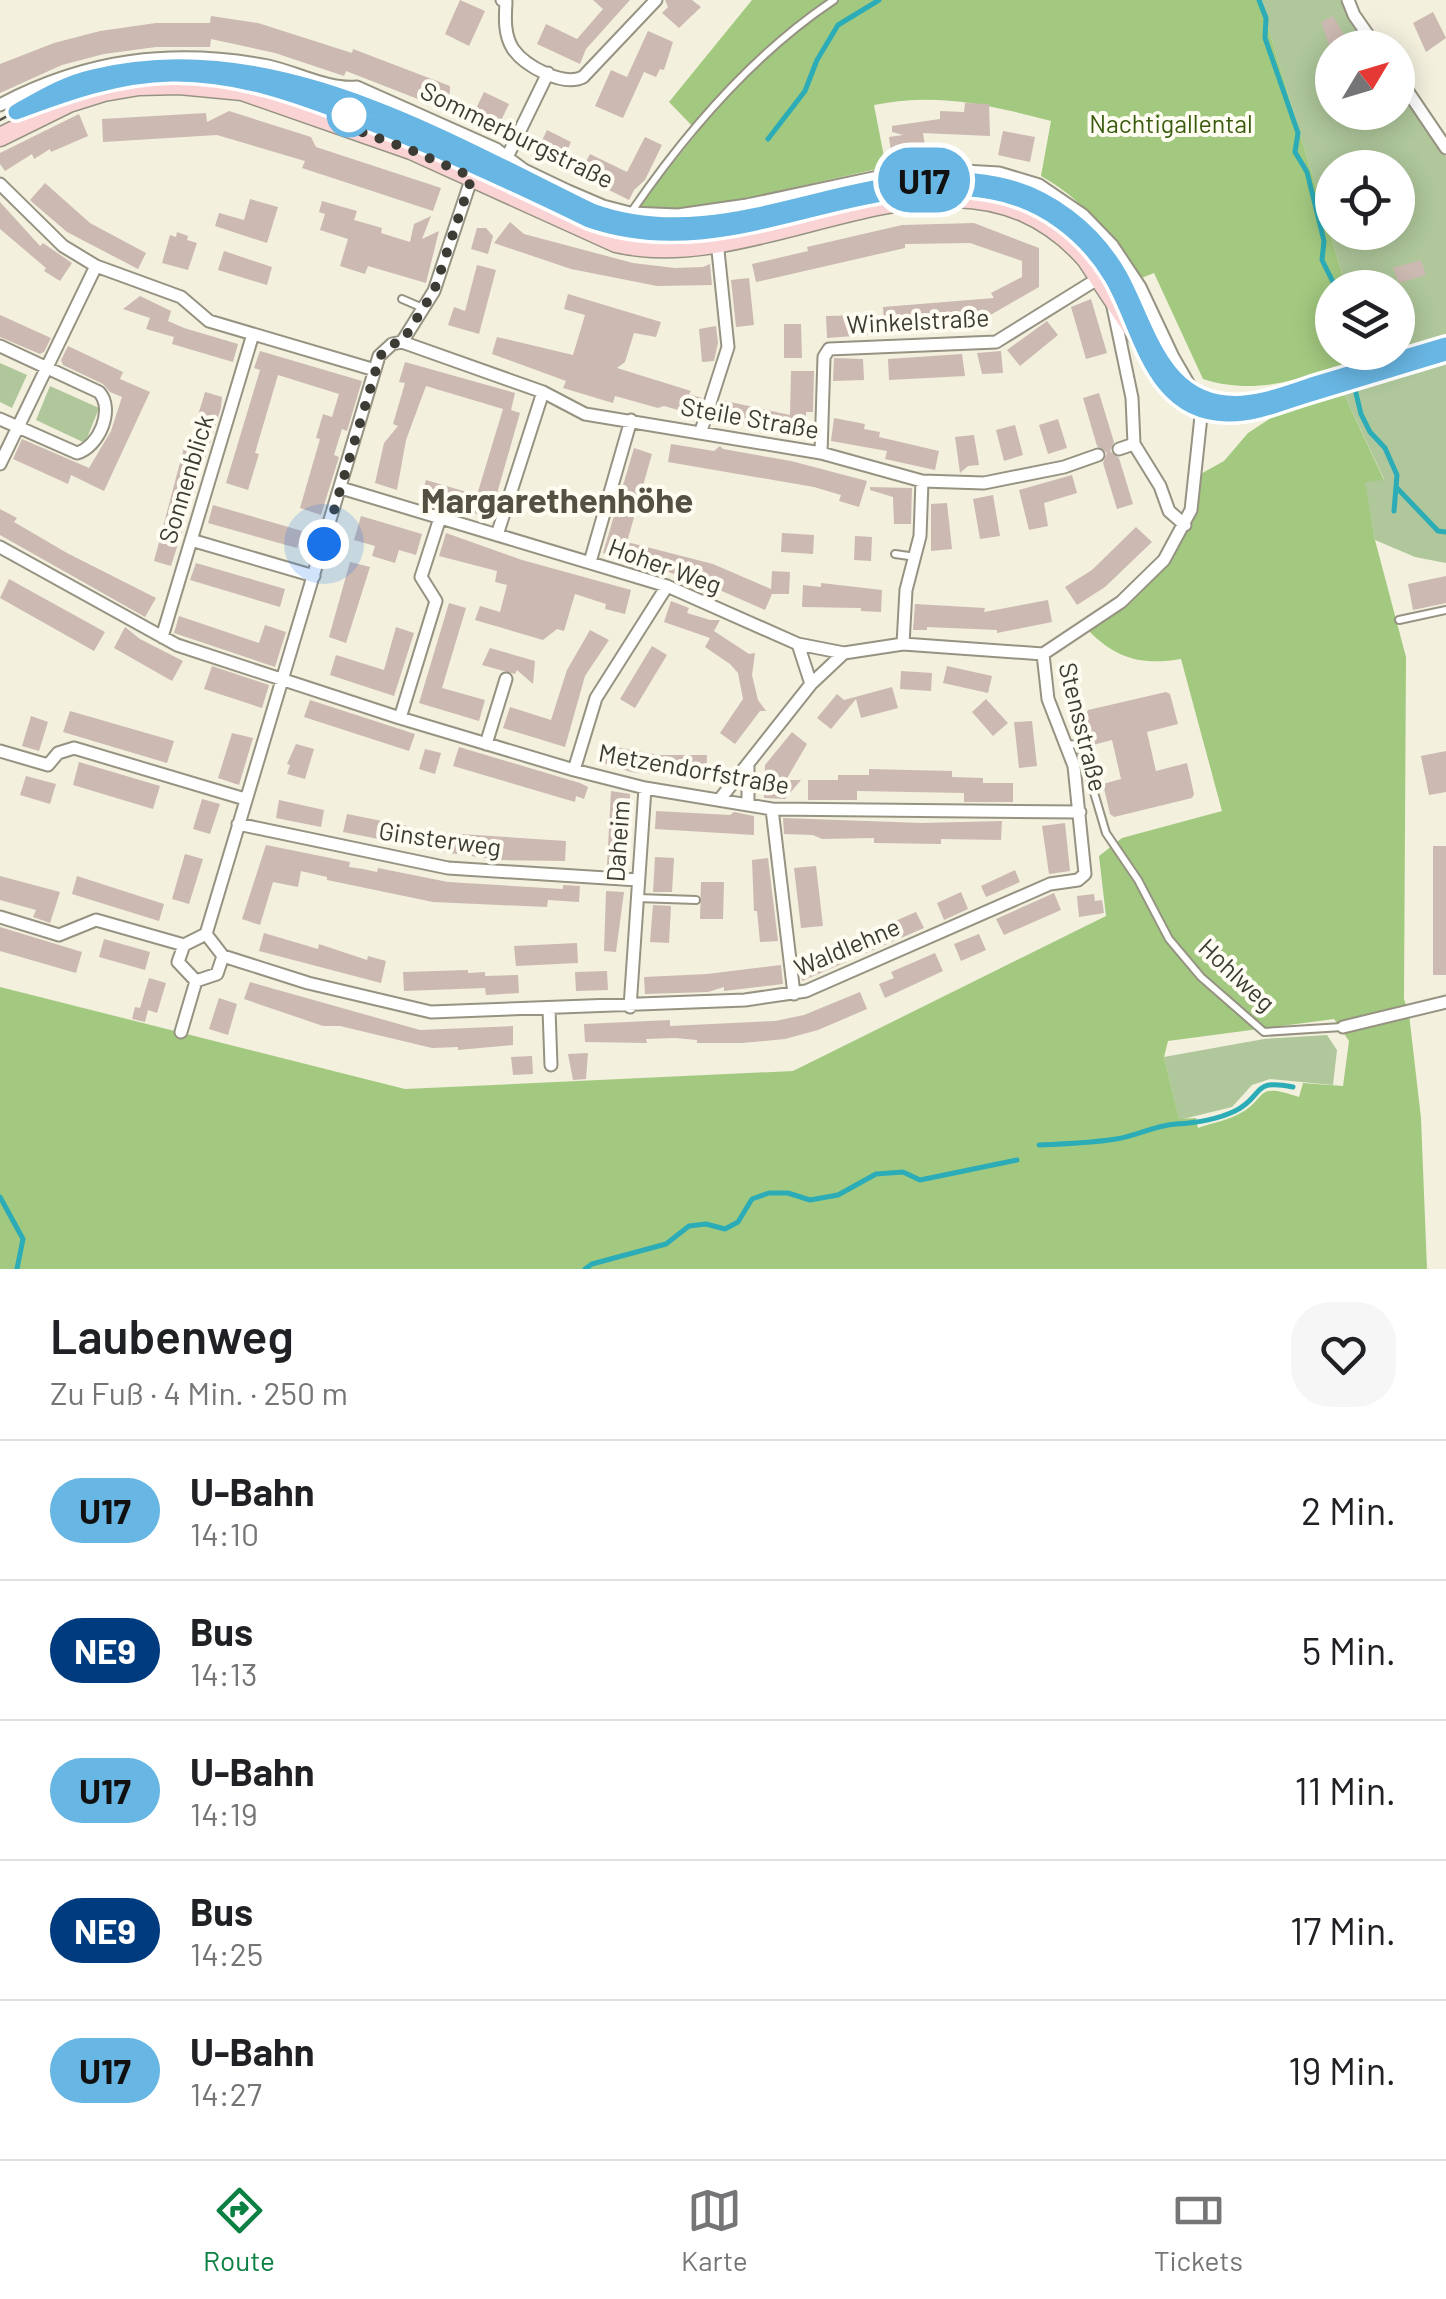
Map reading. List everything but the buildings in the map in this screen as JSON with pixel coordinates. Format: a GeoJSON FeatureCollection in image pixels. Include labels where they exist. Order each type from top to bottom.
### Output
{"type":"FeatureCollection","features":[{"type":"Feature","properties":{"kind":"street"},"geometry":{"type":"LineString","coordinates":[[505,1],[504,20],[514,50],[548,73],[570,81],[584,77],[656,0]]}},
{"type":"Feature","properties":{"kind":"street"},"geometry":{"type":"LineString","coordinates":[[1348,0],[1364,30]]}},
{"type":"Feature","properties":{"kind":"street","name":"Sommerburgstraße"},"geometry":{"type":"LineString","coordinates":[[0,105],[64,75],[103,64],[153,56],[237,60],[297,72],[343,89],[357,87],[438,121],[568,191],[630,213],[678,215],[748,206],[906,171],[999,174],[1039,185],[1084,214],[1112,245],[1140,287],[1173,357],[1202,406]]}},
{"type":"Feature","properties":{"kind":"street"},"geometry":{"type":"LineString","coordinates":[[492,188],[548,73]]}},
{"type":"Feature","properties":{"kind":"street"},"geometry":{"type":"LineString","coordinates":[[0,137],[70,102],[104,92],[140,86],[210,86],[242,92],[377,136],[616,243],[648,248],[716,242],[905,200],[970,198],[1026,212],[1070,241],[1099,278],[1158,370],[1179,393],[1202,406],[1240,410],[1262,405],[1446,349]]}},
{"type":"Feature","properties":{"kind":"street"},"geometry":{"type":"LineString","coordinates":[[1415,102],[1446,148]]}},
{"type":"Feature","properties":{"kind":"street"},"geometry":{"type":"LineString","coordinates":[[196,981],[178,962],[184,946],[206,934],[374,370],[384,349],[402,342],[434,291],[472,177]]}},
{"type":"Feature","properties":{"kind":"street"},"geometry":{"type":"LineString","coordinates":[[0,184],[48,234],[96,266],[181,297],[209,321],[374,370]]}},
{"type":"Feature","properties":{"kind":"street"},"geometry":{"type":"LineString","coordinates":[[701,431],[728,347],[716,242]]}},
{"type":"Feature","properties":{"kind":"street"},"geometry":{"type":"LineString","coordinates":[[0,464],[96,266]]}},
{"type":"Feature","properties":{"kind":"street","name":"Winkelstraße"},"geometry":{"type":"LineString","coordinates":[[821,453],[824,358],[830,349],[996,342],[1099,278]]}},
{"type":"Feature","properties":{"kind":"street"},"geometry":{"type":"LineString","coordinates":[[1112,303],[1132,398],[1134,444],[1160,486],[1169,511],[1185,526]]}},
{"type":"Feature","properties":{"kind":"street","name":"Sonnenblick"},"geometry":{"type":"LineString","coordinates":[[162,638],[253,334]]}},
{"type":"Feature","properties":{"kind":"street","name":"Steile Straße"},"geometry":{"type":"LineString","coordinates":[[402,342],[542,392],[585,414],[821,453],[922,481],[984,482],[1064,467],[1098,455]]}},
{"type":"Feature","properties":{"kind":"street"},"geometry":{"type":"LineString","coordinates":[[0,346],[99,392],[106,400],[108,412],[94,441],[86,450],[73,452],[0,420]]}},
{"type":"Feature","properties":{"kind":"street"},"geometry":{"type":"LineString","coordinates":[[1158,370],[1173,357]]}},
{"type":"Feature","properties":{"kind":"street"},"geometry":{"type":"LineString","coordinates":[[497,535],[542,392]]}},
{"type":"Feature","properties":{"kind":"street","name":"Stensstraße"},"geometry":{"type":"LineString","coordinates":[[798,644],[844,653],[902,644],[1043,654],[1120,602],[1164,560],[1185,526],[1194,496],[1202,406]]}},
{"type":"Feature","properties":{"kind":"street"},"geometry":{"type":"LineString","coordinates":[[590,562],[631,420]]}},
{"type":"Feature","properties":{"kind":"street"},"geometry":{"type":"LineString","coordinates":[[1119,449],[1134,444]]}},
{"type":"Feature","properties":{"kind":"street"},"geometry":{"type":"LineString","coordinates":[[902,644],[906,590],[917,557],[922,481]]}},
{"type":"Feature","properties":{"kind":"street","name":"Hoher Weg"},"geometry":{"type":"LineString","coordinates":[[341,488],[667,586],[798,644]]}},
{"type":"Feature","properties":{"kind":"street"},"geometry":{"type":"LineString","coordinates":[[400,718],[436,600],[421,577],[440,518]]}},
{"type":"Feature","properties":{"kind":"street"},"geometry":{"type":"LineString","coordinates":[[191,540],[314,576]]}},
{"type":"Feature","properties":{"kind":"street","name":"Metzendorfstraße"},"geometry":{"type":"LineString","coordinates":[[0,547],[162,638],[400,718],[645,788],[772,809],[1080,812]]}},
{"type":"Feature","properties":{"kind":"street"},"geometry":{"type":"LineString","coordinates":[[574,770],[596,698],[667,586]]}},
{"type":"Feature","properties":{"kind":"street"},"geometry":{"type":"LineString","coordinates":[[798,644],[811,684]]}},
{"type":"Feature","properties":{"kind":"street"},"geometry":{"type":"LineString","coordinates":[[720,800],[811,684],[844,653]]}},
{"type":"Feature","properties":{"kind":"street","name":"Stensstraße"},"geometry":{"type":"LineString","coordinates":[[1043,654],[1048,699],[1074,766],[1080,812]]}},
{"type":"Feature","properties":{"kind":"street"},"geometry":{"type":"LineString","coordinates":[[486,744],[506,679]]}},
{"type":"Feature","properties":{"kind":"street"},"geometry":{"type":"LineString","coordinates":[[0,751],[48,765],[58,752],[74,748],[245,800]]}},
{"type":"Feature","properties":{"kind":"street"},"geometry":{"type":"LineString","coordinates":[[748,767],[748,804]]}},
{"type":"Feature","properties":{"kind":"street","name":"Daheim"},"geometry":{"type":"LineString","coordinates":[[630,1007],[645,788]]}},
{"type":"Feature","properties":{"kind":"street"},"geometry":{"type":"LineString","coordinates":[[772,809],[794,994]]}},
{"type":"Feature","properties":{"kind":"street","name":"Waldlehne"},"geometry":{"type":"LineString","coordinates":[[223,956],[308,983],[431,1012],[630,1007],[794,994],[1050,884],[1082,878],[1086,869],[1080,812]]}},
{"type":"Feature","properties":{"kind":"street","name":"Ginsterweg"},"geometry":{"type":"LineString","coordinates":[[238,824],[448,868],[638,880]]}},
{"type":"Feature","properties":{"kind":"street"},"geometry":{"type":"LineString","coordinates":[[0,918],[59,934],[96,920],[184,946]]}},
{"type":"Feature","properties":{"kind":"street"},"geometry":{"type":"LineString","coordinates":[[196,981],[217,974],[223,956],[206,934]]}},
{"type":"Feature","properties":{"kind":"street"},"geometry":{"type":"LineString","coordinates":[[182,1032],[196,981]]}},
{"type":"Feature","properties":{"kind":"street","name":"Hohlweg"},"geometry":{"type":"LineString","coordinates":[[1343,1028],[1446,1002]]}},
{"type":"Feature","properties":{"kind":"street"},"geometry":{"type":"LineString","coordinates":[[549,1009],[551,1065]]}},
{"type":"Feature","properties":{"kind":"lane"},"geometry":{"type":"LineString","coordinates":[[630,213],[744,74],[791,30],[834,0]]}},
{"type":"Feature","properties":{"kind":"lane"},"geometry":{"type":"LineString","coordinates":[[402,299],[424,309]]}},
{"type":"Feature","properties":{"kind":"lane"},"geometry":{"type":"LineString","coordinates":[[895,554],[917,557]]}},
{"type":"Feature","properties":{"kind":"lane"},"geometry":{"type":"LineString","coordinates":[[1399,620],[1446,610]]}},
{"type":"Feature","properties":{"kind":"lane","name":"Hohlweg"},"geometry":{"type":"LineString","coordinates":[[1066,744],[1080,745],[1106,833],[1186,963],[1264,1032],[1343,1028]]}},
{"type":"Feature","properties":{"kind":"lane","name":"Daheim"},"geometry":{"type":"LineString","coordinates":[[637,898],[696,900]]}},
{"type":"Feature","properties":{"kind":"green space","name":"Nachtigallental"},"geometry":{"type":"Polygon","coordinates":[[[752,0],[1262,0],[1315,184],[1315,250],[1335,250],[1341,270],[1315,270],[1315,370],[1328,370],[1266,385],[1203,379],[1154,273],[1139,279],[1084,209],[1041,176],[1051,121],[985,105],[942,100],[874,105],[886,167],[680,213],[634,211],[698,132],[669,102],[752,0]]]}},
{"type":"Feature","properties":{"kind":"green space"},"geometry":{"type":"Polygon","coordinates":[[[1262,0],[1340,0],[1359,30],[1315,30],[1315,130],[1415,130],[1415,110],[1446,157],[1446,334],[1415,344],[1415,270],[1341,270],[1335,250],[1415,250],[1415,150],[1315,150],[1315,184],[1262,0]]]}},
{"type":"Feature","properties":{"kind":"green space"},"geometry":{"type":"Polygon","coordinates":[[[0,363],[27,375],[12,408],[0,402],[0,363]]]}},
{"type":"Feature","properties":{"kind":"green space"},"geometry":{"type":"Polygon","coordinates":[[[1446,364],[1446,563],[1415,557],[1375,540],[1364,481],[1384,479],[1344,394],[1446,364]]]}},
{"type":"Feature","properties":{"kind":"green space"},"geometry":{"type":"Polygon","coordinates":[[[50,386],[99,408],[85,443],[36,420],[50,386]]]}},
{"type":"Feature","properties":{"kind":"green space"},"geometry":{"type":"Polygon","coordinates":[[[1344,394],[1384,480],[1365,482],[1375,540],[1406,657],[1404,999],[1421,1118],[1427,1269],[0,1269],[0,987],[405,1089],[793,1071],[1106,916],[1099,856],[1122,838],[1222,811],[1181,659],[1153,661],[1128,657],[1106,646],[1085,627],[1123,604],[1187,525],[1197,476],[1224,461],[1248,433],[1274,416],[1344,394]],[[1334,1019],[1168,1041],[1164,1057],[1179,1119],[1196,1118],[1198,1128],[1237,1115],[1267,1091],[1299,1097],[1303,1083],[1343,1086],[1349,1041],[1334,1019]]]}},
{"type":"Feature","properties":{"kind":"green space"},"geometry":{"type":"Polygon","coordinates":[[[1327,1035],[1337,1050],[1333,1085],[1270,1079],[1252,1085],[1232,1107],[1179,1120],[1164,1057],[1264,1039],[1327,1035]]]}},
{"type":"Feature","properties":{"kind":"waterway"},"geometry":{"type":"LineString","coordinates":[[768,139],[805,91],[817,60],[838,25],[879,0]]}},
{"type":"Feature","properties":{"kind":"waterway"},"geometry":{"type":"LineString","coordinates":[[1259,0],[1266,18],[1265,38],[1298,133],[1295,152],[1307,172],[1327,270]]}},
{"type":"Feature","properties":{"kind":"waterway"},"geometry":{"type":"LineString","coordinates":[[1353,381],[1361,414],[1370,432],[1385,448],[1397,475],[1394,511]]}},
{"type":"Feature","properties":{"kind":"waterway"},"geometry":{"type":"LineString","coordinates":[[1397,488],[1438,531],[1446,532]]}},
{"type":"Feature","properties":{"kind":"waterway"},"geometry":{"type":"LineString","coordinates":[[1039,1145],[1116,1139],[1161,1126],[1221,1117],[1244,1105],[1264,1087],[1293,1087]]}},
{"type":"Feature","properties":{"kind":"waterway"},"geometry":{"type":"LineString","coordinates":[[585,1269],[666,1244],[689,1226],[706,1224],[725,1229],[738,1222],[752,1199],[769,1193],[788,1193],[810,1200],[838,1195],[876,1174],[903,1172],[920,1180],[1017,1160]]}},
{"type":"Feature","properties":{"kind":"waterway"},"geometry":{"type":"LineString","coordinates":[[0,1197],[23,1239],[17,1269]]}},
{"type":"Feature","properties":{"kind":"tram line"},"geometry":{"type":"LineString","coordinates":[[0,120],[87,78],[139,67],[192,65],[245,71],[349,100],[449,142],[591,211],[631,223],[668,227],[730,220],[914,182],[958,180],[1002,186],[1057,210],[1092,238],[1117,272],[1170,373],[1190,390],[1214,401],[1262,400],[1446,345]]}},
{"type":"Feature","properties":{"kind":"metro line","name":"U17"},"geometry":{"type":"LineString","coordinates":[[1446,345],[1261,400],[1224,403],[1194,393],[1163,366],[1118,274],[1102,249],[1079,226],[1058,209],[1000,185],[965,180],[896,184],[744,218],[654,227],[592,211],[393,117],[300,83],[244,72],[209,68],[130,69],[90,77],[16,112],[91,84],[130,77],[209,75],[244,81],[294,94],[388,129],[589,220],[622,231],[654,235],[690,234],[747,224],[896,191],[964,187],[997,192],[1052,214],[1075,232],[1112,278],[1152,368],[1164,384],[1177,397],[1211,413],[1247,413],[1446,353]]}},
{"type":"Feature","properties":{"kind":"district","name":"Margarethenhöhe"},"geometry":{"type":"Point","coordinates":[557,501]}},
{"type":"Feature","properties":{"kind":"route"},"geometry":{"type":"LineString","coordinates":[[324,544],[374,370],[384,349],[402,342],[434,291],[472,177],[340,124],[349,115]]}}]}
